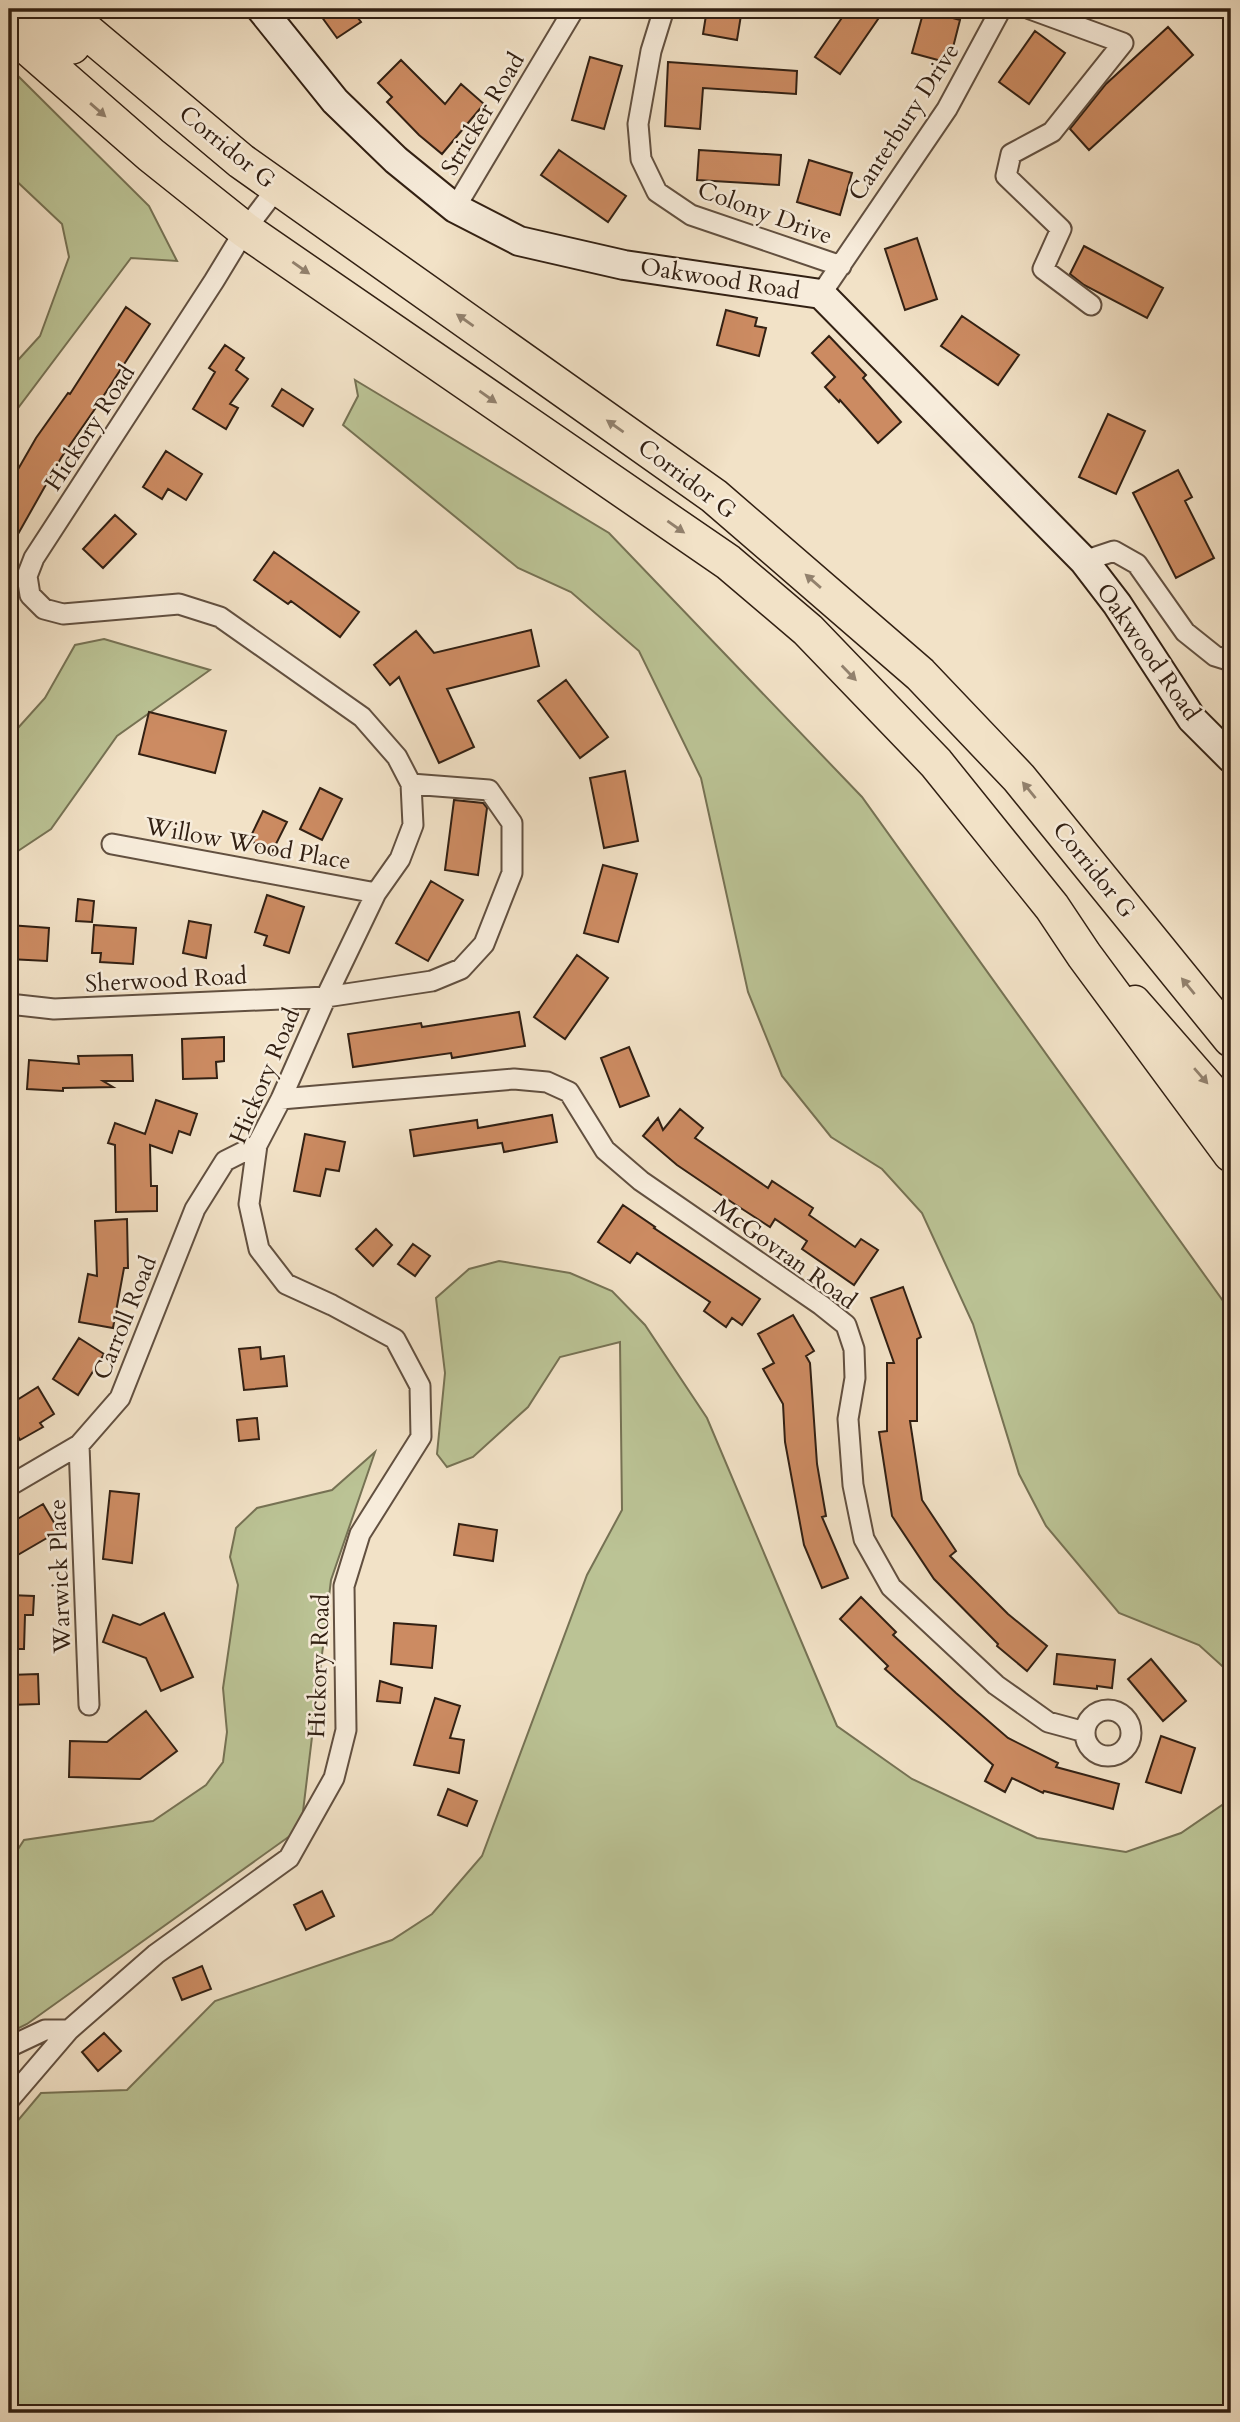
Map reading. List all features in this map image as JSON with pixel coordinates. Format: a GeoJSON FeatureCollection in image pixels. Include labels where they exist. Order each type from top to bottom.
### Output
{"type":"FeatureCollection","features":[{"type":"Feature","properties":{"kind":"highway"},"geometry":{"type":"LineString","coordinates":[[30,9],[99,70],[248,191],[262,194],[277,188]]}},
{"type":"Feature","properties":{"kind":"highway","name":"Corridor G"},"geometry":{"type":"LineString","coordinates":[[60,9],[277,188],[713,496],[920,674],[1019,778],[1231,1039]]}},
{"type":"Feature","properties":{"kind":"highway","name":"Corridor G"},"geometry":{"type":"LineString","coordinates":[[9,31],[151,155],[245,230],[738,571],[808,630],[936,763],[1052,907],[1084,955],[1231,1154]]}},
{"type":"Feature","properties":{"kind":"main road"},"geometry":{"type":"LineString","coordinates":[[1052,907],[1231,1111]]}},
{"type":"Feature","properties":{"kind":"street","name":"Oakwood Road"},"geometry":{"type":"LineString","coordinates":[[261,9],[335,101],[396,160],[455,208],[519,241],[624,265],[821,295],[1084,561],[1117,604],[1192,719],[1231,758]]}},
{"type":"Feature","properties":{"kind":"street","name":"Stricker Road"},"geometry":{"type":"LineString","coordinates":[[455,208],[574,9]]}},
{"type":"Feature","properties":{"kind":"street","name":"Colony Drive"},"geometry":{"type":"LineString","coordinates":[[664,9],[651,51],[638,124],[641,159],[657,192],[691,215],[841,266]]}},
{"type":"Feature","properties":{"kind":"street","name":"Canterbury Drive"},"geometry":{"type":"LineString","coordinates":[[821,295],[947,109],[1001,9]]}},
{"type":"Feature","properties":{"kind":"street"},"geometry":{"type":"LineString","coordinates":[[1030,9],[1123,43],[1052,132],[1011,154],[1006,176],[1061,229],[1042,269],[1091,305]]}},
{"type":"Feature","properties":{"kind":"street","name":"Hickory Road"},"geometry":{"type":"LineString","coordinates":[[9,2100],[69,2030],[156,1954],[289,1858],[334,1778],[346,1730],[344,1587],[360,1534],[421,1437],[421,1385],[395,1339],[286,1284],[259,1248],[250,1204],[257,1145],[376,893],[400,859],[413,825],[411,784],[397,757],[362,717],[220,617],[179,604],[63,614],[44,609],[30,595],[27,576],[33,558],[245,230],[277,188]]}},
{"type":"Feature","properties":{"kind":"street"},"geometry":{"type":"LineString","coordinates":[[1084,561],[1114,551],[1137,564],[1185,632],[1215,656],[1231,661]]}},
{"type":"Feature","properties":{"kind":"street","name":"Sherwood Road"},"geometry":{"type":"LineString","coordinates":[[9,1004],[54,1009],[326,997],[432,981],[461,969],[484,944],[512,873],[512,823],[489,790],[411,784]]}},
{"type":"Feature","properties":{"kind":"street","name":"Willow Wood Place"},"geometry":{"type":"LineString","coordinates":[[112,844],[376,893]]}},
{"type":"Feature","properties":{"kind":"street","name":"McGovran Road"},"geometry":{"type":"LineString","coordinates":[[281,1099],[514,1079],[547,1082],[569,1092],[605,1150],[641,1181],[846,1325],[854,1349],[855,1378],[848,1419],[853,1485],[864,1539],[891,1587],[996,1685],[1048,1722],[1085,1732]]}},
{"type":"Feature","properties":{"kind":"street","name":"Carroll Road"},"geometry":{"type":"LineString","coordinates":[[9,1486],[79,1445],[120,1398],[195,1209],[226,1161],[257,1145]]}},
{"type":"Feature","properties":{"kind":"street","name":"Warwick Place"},"geometry":{"type":"LineString","coordinates":[[79,1445],[89,1705]]}},
{"type":"Feature","properties":{"kind":"street"},"geometry":{"type":"LineString","coordinates":[[9,2047],[45,2030],[69,2030]]}},
{"type":"Feature","properties":{"kind":"green space"},"geometry":{"type":"Polygon","coordinates":[[[9,67],[149,206],[177,261],[131,258],[9,420],[9,370],[40,336],[69,257],[62,224],[9,174],[9,67]]]}},
{"type":"Feature","properties":{"kind":"green space"},"geometry":{"type":"Polygon","coordinates":[[[355,380],[609,533],[862,797],[1231,1312],[1231,1674],[1199,1645],[1119,1613],[1046,1526],[1019,1474],[973,1324],[922,1213],[882,1169],[831,1137],[782,1076],[748,992],[701,778],[639,651],[571,592],[518,568],[343,425],[358,396],[355,380]]]}},
{"type":"Feature","properties":{"kind":"green space"},"geometry":{"type":"Polygon","coordinates":[[[104,639],[210,670],[117,736],[51,829],[9,857],[9,738],[45,698],[75,645],[104,639]]]}},
{"type":"Feature","properties":{"kind":"green space"},"geometry":{"type":"Polygon","coordinates":[[[499,1261],[570,1273],[612,1291],[645,1325],[707,1418],[837,1726],[912,1779],[1037,1838],[1126,1852],[1181,1833],[1231,1799],[1231,2413],[9,2413],[9,2131],[41,2093],[127,2090],[215,2001],[392,1940],[432,1914],[482,1856],[587,1575],[622,1510],[620,1342],[560,1357],[528,1407],[473,1457],[447,1467],[437,1454],[445,1373],[436,1298],[469,1269],[499,1261]]]}},
{"type":"Feature","properties":{"kind":"green space"},"geometry":{"type":"Polygon","coordinates":[[[375,1452],[331,1580],[301,1828],[27,2024],[9,2033],[9,1863],[24,1840],[153,1821],[206,1785],[223,1762],[227,1732],[223,1688],[238,1585],[230,1557],[236,1528],[257,1508],[332,1490],[375,1452]]]}},
{"type":"Feature","properties":{"kind":"building"},"geometry":{"type":"Polygon","coordinates":[[[316,9],[351,9],[361,22],[337,38],[316,9]]]}},
{"type":"Feature","properties":{"kind":"building"},"geometry":{"type":"Polygon","coordinates":[[[707,9],[742,9],[737,40],[703,34],[707,9]]]}},
{"type":"Feature","properties":{"kind":"building"},"geometry":{"type":"Polygon","coordinates":[[[848,9],[885,9],[840,74],[815,57],[848,9]]]}},
{"type":"Feature","properties":{"kind":"building"},"geometry":{"type":"Polygon","coordinates":[[[924,10],[960,20],[949,63],[912,53],[924,10]]]}},
{"type":"Feature","properties":{"kind":"building"},"geometry":{"type":"Polygon","coordinates":[[[1168,27],[1193,55],[1089,150],[1070,129],[1106,84],[1168,27]]]}},
{"type":"Feature","properties":{"kind":"building"},"geometry":{"type":"Polygon","coordinates":[[[1035,31],[1065,53],[1029,104],[999,82],[1035,31]]]}},
{"type":"Feature","properties":{"kind":"building"},"geometry":{"type":"Polygon","coordinates":[[[590,57],[622,66],[604,129],[572,120],[590,57]]]}},
{"type":"Feature","properties":{"kind":"building"},"geometry":{"type":"Polygon","coordinates":[[[401,60],[445,104],[461,84],[484,104],[442,154],[387,102],[392,97],[378,83],[401,60]]]}},
{"type":"Feature","properties":{"kind":"building"},"geometry":{"type":"Polygon","coordinates":[[[668,62],[797,71],[796,94],[703,88],[700,129],[665,126],[668,62]]]}},
{"type":"Feature","properties":{"kind":"building"},"geometry":{"type":"Polygon","coordinates":[[[559,150],[626,196],[608,222],[541,175],[559,150]]]}},
{"type":"Feature","properties":{"kind":"building"},"geometry":{"type":"Polygon","coordinates":[[[699,150],[781,155],[779,185],[697,180],[699,150]]]}},
{"type":"Feature","properties":{"kind":"building"},"geometry":{"type":"Polygon","coordinates":[[[809,160],[852,173],[840,215],[797,202],[809,160]]]}},
{"type":"Feature","properties":{"kind":"building"},"geometry":{"type":"Polygon","coordinates":[[[917,238],[937,299],[905,310],[885,249],[917,238]]]}},
{"type":"Feature","properties":{"kind":"building"},"geometry":{"type":"Polygon","coordinates":[[[1084,246],[1163,288],[1147,318],[1084,285],[1070,274],[1084,246]]]}},
{"type":"Feature","properties":{"kind":"building"},"geometry":{"type":"Polygon","coordinates":[[[126,307],[150,324],[61,458],[9,550],[9,485],[36,438],[68,393],[70,394],[126,307]]]}},
{"type":"Feature","properties":{"kind":"building"},"geometry":{"type":"Polygon","coordinates":[[[726,310],[757,318],[755,326],[766,328],[759,356],[717,345],[726,310]]]}},
{"type":"Feature","properties":{"kind":"building"},"geometry":{"type":"Polygon","coordinates":[[[962,316],[1019,355],[998,385],[941,346],[962,316]]]}},
{"type":"Feature","properties":{"kind":"building"},"geometry":{"type":"Polygon","coordinates":[[[829,336],[866,375],[863,378],[901,422],[878,443],[825,387],[835,377],[812,353],[829,336]]]}},
{"type":"Feature","properties":{"kind":"building"},"geometry":{"type":"Polygon","coordinates":[[[225,345],[244,358],[236,370],[248,379],[230,404],[238,408],[226,429],[193,409],[215,372],[209,368],[225,345]]]}},
{"type":"Feature","properties":{"kind":"building"},"geometry":{"type":"Polygon","coordinates":[[[282,389],[313,409],[303,426],[272,406],[282,389]]]}},
{"type":"Feature","properties":{"kind":"building"},"geometry":{"type":"Polygon","coordinates":[[[1108,414],[1145,431],[1116,494],[1079,477],[1108,414]]]}},
{"type":"Feature","properties":{"kind":"building"},"geometry":{"type":"Polygon","coordinates":[[[166,451],[202,474],[186,500],[168,489],[162,499],[143,487],[166,451]]]}},
{"type":"Feature","properties":{"kind":"building"},"geometry":{"type":"Polygon","coordinates":[[[1178,470],[1192,497],[1185,501],[1214,558],[1176,578],[1133,493],[1178,470]]]}},
{"type":"Feature","properties":{"kind":"building"},"geometry":{"type":"Polygon","coordinates":[[[115,515],[136,534],[103,568],[83,549],[115,515]]]}},
{"type":"Feature","properties":{"kind":"building"},"geometry":{"type":"Polygon","coordinates":[[[274,552],[359,612],[340,637],[291,601],[288,604],[254,580],[274,552]]]}},
{"type":"Feature","properties":{"kind":"building"},"geometry":{"type":"Polygon","coordinates":[[[531,630],[539,666],[447,689],[474,747],[439,763],[399,677],[390,685],[374,665],[416,631],[434,653],[531,630]]]}},
{"type":"Feature","properties":{"kind":"building"},"geometry":{"type":"Polygon","coordinates":[[[566,680],[608,737],[580,758],[538,701],[566,680]]]}},
{"type":"Feature","properties":{"kind":"building"},"geometry":{"type":"Polygon","coordinates":[[[149,712],[226,731],[215,773],[139,754],[149,712]]]}},
{"type":"Feature","properties":{"kind":"building"},"geometry":{"type":"Polygon","coordinates":[[[625,771],[638,841],[604,848],[590,778],[625,771]]]}},
{"type":"Feature","properties":{"kind":"building"},"geometry":{"type":"Polygon","coordinates":[[[320,788],[342,799],[322,840],[300,829],[320,788]]]}},
{"type":"Feature","properties":{"kind":"building"},"geometry":{"type":"Polygon","coordinates":[[[454,800],[483,803],[487,808],[478,875],[445,870],[454,800]]]}},
{"type":"Feature","properties":{"kind":"building"},"geometry":{"type":"Polygon","coordinates":[[[263,811],[287,822],[272,852],[249,840],[263,811]]]}},
{"type":"Feature","properties":{"kind":"building"},"geometry":{"type":"Polygon","coordinates":[[[603,865],[637,874],[618,942],[584,933],[603,865]]]}},
{"type":"Feature","properties":{"kind":"building"},"geometry":{"type":"Polygon","coordinates":[[[431,881],[463,900],[428,961],[396,943],[431,881]]]}},
{"type":"Feature","properties":{"kind":"building"},"geometry":{"type":"Polygon","coordinates":[[[267,895],[304,907],[289,953],[264,945],[267,936],[255,932],[267,895]]]}},
{"type":"Feature","properties":{"kind":"building"},"geometry":{"type":"Polygon","coordinates":[[[78,899],[94,901],[92,922],[76,921],[78,899]]]}},
{"type":"Feature","properties":{"kind":"building"},"geometry":{"type":"Polygon","coordinates":[[[189,921],[211,925],[206,958],[183,953],[189,921]]]}},
{"type":"Feature","properties":{"kind":"building"},"geometry":{"type":"Polygon","coordinates":[[[9,925],[49,928],[47,961],[9,959],[9,925]]]}},
{"type":"Feature","properties":{"kind":"building"},"geometry":{"type":"Polygon","coordinates":[[[94,925],[136,928],[133,964],[100,962],[101,953],[92,953],[94,925]]]}},
{"type":"Feature","properties":{"kind":"building"},"geometry":{"type":"Polygon","coordinates":[[[577,955],[608,978],[565,1039],[534,1017],[577,955]]]}},
{"type":"Feature","properties":{"kind":"building"},"geometry":{"type":"Polygon","coordinates":[[[519,1012],[525,1046],[452,1058],[451,1053],[353,1067],[348,1034],[421,1023],[422,1027],[519,1012]]]}},
{"type":"Feature","properties":{"kind":"building"},"geometry":{"type":"Polygon","coordinates":[[[224,1037],[224,1061],[216,1062],[217,1078],[183,1079],[182,1039],[224,1037]]]}},
{"type":"Feature","properties":{"kind":"building"},"geometry":{"type":"Polygon","coordinates":[[[629,1047],[649,1096],[620,1107],[601,1058],[629,1047]]]}},
{"type":"Feature","properties":{"kind":"building"},"geometry":{"type":"Polygon","coordinates":[[[132,1055],[133,1081],[103,1081],[113,1087],[63,1088],[63,1091],[27,1089],[29,1060],[79,1064],[78,1056],[132,1055]]]}},
{"type":"Feature","properties":{"kind":"building"},"geometry":{"type":"Polygon","coordinates":[[[156,1100],[197,1114],[190,1135],[179,1131],[172,1153],[150,1145],[151,1186],[157,1186],[157,1211],[116,1212],[115,1145],[108,1143],[115,1123],[145,1134],[156,1100]]]}},
{"type":"Feature","properties":{"kind":"building"},"geometry":{"type":"Polygon","coordinates":[[[680,1109],[703,1128],[695,1138],[768,1188],[772,1181],[813,1208],[809,1215],[855,1247],[861,1239],[878,1250],[854,1285],[802,1249],[807,1241],[775,1219],[770,1227],[677,1165],[643,1136],[658,1118],[663,1130],[680,1109]]]}},
{"type":"Feature","properties":{"kind":"building"},"geometry":{"type":"Polygon","coordinates":[[[552,1115],[557,1142],[504,1152],[502,1143],[414,1156],[410,1130],[477,1120],[478,1128],[552,1115]]]}},
{"type":"Feature","properties":{"kind":"building"},"geometry":{"type":"Polygon","coordinates":[[[305,1134],[345,1142],[339,1171],[326,1169],[320,1196],[294,1191],[305,1134]]]}},
{"type":"Feature","properties":{"kind":"building"},"geometry":{"type":"Polygon","coordinates":[[[623,1205],[760,1299],[742,1325],[732,1318],[726,1327],[704,1311],[710,1302],[637,1253],[630,1263],[598,1242],[623,1205]]]}},
{"type":"Feature","properties":{"kind":"building"},"geometry":{"type":"Polygon","coordinates":[[[127,1219],[128,1268],[124,1268],[113,1328],[79,1322],[88,1274],[97,1276],[95,1221],[127,1219]]]}},
{"type":"Feature","properties":{"kind":"building"},"geometry":{"type":"Polygon","coordinates":[[[376,1229],[392,1245],[373,1266],[356,1249],[376,1229]]]}},
{"type":"Feature","properties":{"kind":"building"},"geometry":{"type":"Polygon","coordinates":[[[413,1244],[430,1256],[415,1276],[398,1264],[413,1244]]]}},
{"type":"Feature","properties":{"kind":"building"},"geometry":{"type":"Polygon","coordinates":[[[903,1287],[921,1337],[917,1339],[917,1421],[910,1421],[922,1500],[956,1551],[950,1556],[1008,1614],[1047,1646],[1027,1671],[997,1646],[934,1579],[892,1516],[879,1432],[887,1431],[887,1363],[894,1363],[871,1298],[903,1287]]]}},
{"type":"Feature","properties":{"kind":"building"},"geometry":{"type":"Polygon","coordinates":[[[793,1315],[814,1351],[806,1356],[810,1363],[817,1464],[826,1516],[822,1517],[848,1578],[822,1588],[804,1545],[785,1442],[783,1404],[763,1369],[774,1363],[758,1334],[793,1315]]]}},
{"type":"Feature","properties":{"kind":"building"},"geometry":{"type":"Polygon","coordinates":[[[79,1338],[104,1354],[78,1395],[53,1379],[79,1338]]]}},
{"type":"Feature","properties":{"kind":"building"},"geometry":{"type":"Polygon","coordinates":[[[260,1347],[261,1359],[284,1356],[287,1386],[244,1390],[239,1349],[260,1347]]]}},
{"type":"Feature","properties":{"kind":"building"},"geometry":{"type":"Polygon","coordinates":[[[38,1387],[54,1414],[40,1423],[43,1427],[20,1440],[9,1421],[9,1405],[38,1387]]]}},
{"type":"Feature","properties":{"kind":"building"},"geometry":{"type":"Polygon","coordinates":[[[257,1418],[259,1439],[239,1441],[237,1420],[257,1418]]]}},
{"type":"Feature","properties":{"kind":"building"},"geometry":{"type":"Polygon","coordinates":[[[110,1491],[139,1494],[132,1563],[103,1559],[110,1491]]]}},
{"type":"Feature","properties":{"kind":"building"},"geometry":{"type":"Polygon","coordinates":[[[43,1504],[59,1531],[9,1560],[9,1524],[43,1504]]]}},
{"type":"Feature","properties":{"kind":"building"},"geometry":{"type":"Polygon","coordinates":[[[459,1524],[497,1530],[493,1561],[454,1555],[459,1524]]]}},
{"type":"Feature","properties":{"kind":"building"},"geometry":{"type":"Polygon","coordinates":[[[9,1595],[34,1596],[33,1615],[25,1615],[24,1649],[9,1649],[9,1595]]]}},
{"type":"Feature","properties":{"kind":"building"},"geometry":{"type":"Polygon","coordinates":[[[861,1597],[896,1632],[893,1635],[1008,1738],[1058,1763],[1056,1767],[1119,1784],[1113,1809],[1044,1791],[1043,1793],[1012,1778],[1005,1792],[985,1781],[993,1765],[885,1669],[888,1666],[840,1619],[861,1597]]]}},
{"type":"Feature","properties":{"kind":"building"},"geometry":{"type":"Polygon","coordinates":[[[164,1613],[193,1677],[161,1691],[146,1658],[103,1642],[113,1615],[140,1625],[164,1613]]]}},
{"type":"Feature","properties":{"kind":"building"},"geometry":{"type":"Polygon","coordinates":[[[394,1623],[436,1626],[432,1668],[391,1664],[394,1623]]]}},
{"type":"Feature","properties":{"kind":"building"},"geometry":{"type":"Polygon","coordinates":[[[1057,1654],[1115,1660],[1112,1688],[1054,1684],[1057,1654]]]}},
{"type":"Feature","properties":{"kind":"building"},"geometry":{"type":"Polygon","coordinates":[[[1151,1659],[1186,1701],[1163,1721],[1128,1679],[1151,1659]]]}},
{"type":"Feature","properties":{"kind":"building"},"geometry":{"type":"Polygon","coordinates":[[[38,1674],[39,1704],[9,1705],[9,1675],[38,1674]]]}},
{"type":"Feature","properties":{"kind":"building"},"geometry":{"type":"Polygon","coordinates":[[[380,1681],[402,1688],[400,1703],[377,1701],[380,1681]]]}},
{"type":"Feature","properties":{"kind":"building"},"geometry":{"type":"Polygon","coordinates":[[[435,1698],[460,1706],[450,1738],[464,1740],[459,1773],[414,1765],[435,1698]]]}},
{"type":"Feature","properties":{"kind":"building"},"geometry":{"type":"Polygon","coordinates":[[[146,1711],[177,1751],[140,1779],[69,1777],[70,1741],[107,1742],[146,1711]]]}},
{"type":"Feature","properties":{"kind":"building"},"geometry":{"type":"Polygon","coordinates":[[[1161,1736],[1195,1748],[1181,1793],[1146,1782],[1161,1736]]]}},
{"type":"Feature","properties":{"kind":"building"},"geometry":{"type":"Polygon","coordinates":[[[448,1789],[477,1801],[467,1826],[438,1815],[448,1789]]]}},
{"type":"Feature","properties":{"kind":"building"},"geometry":{"type":"Polygon","coordinates":[[[322,1891],[334,1916],[306,1930],[294,1905],[322,1891]]]}},
{"type":"Feature","properties":{"kind":"building"},"geometry":{"type":"Polygon","coordinates":[[[202,1966],[211,1989],[182,2000],[173,1978],[202,1966]]]}},
{"type":"Feature","properties":{"kind":"building"},"geometry":{"type":"Polygon","coordinates":[[[104,2033],[121,2051],[98,2071],[82,2052],[104,2033]]]}}]}
